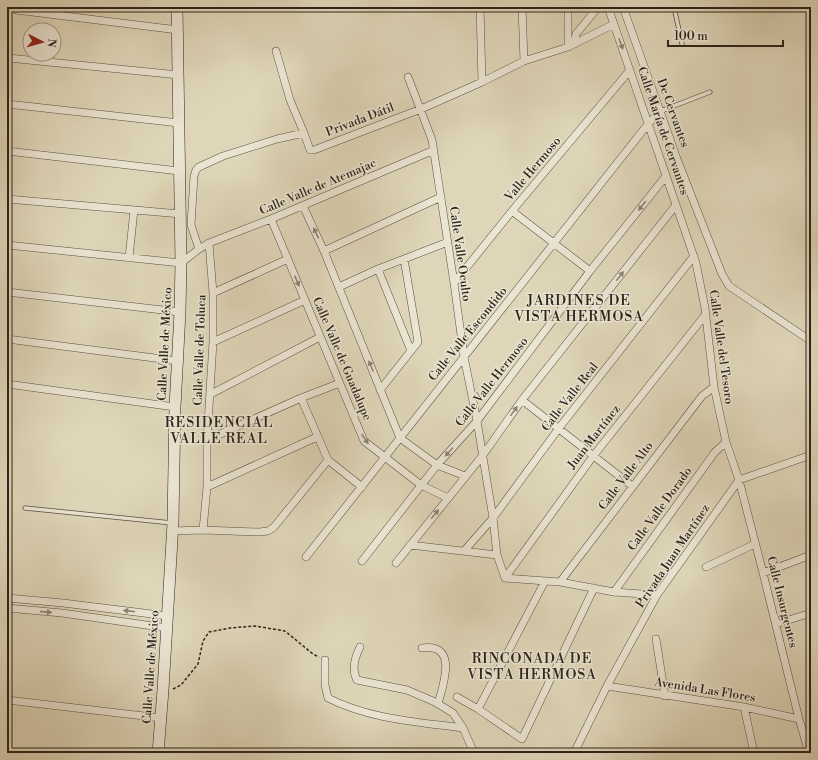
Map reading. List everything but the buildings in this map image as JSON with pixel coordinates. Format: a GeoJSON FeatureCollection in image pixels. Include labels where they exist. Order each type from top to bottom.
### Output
{"type":"FeatureCollection","features":[{"type":"Feature","properties":{"kind":"street"},"geometry":{"type":"LineString","coordinates":[[16,7],[16,10],[178,30]]}},
{"type":"Feature","properties":{"kind":"street","name":"Calle Valle de México"},"geometry":{"type":"LineString","coordinates":[[158,753],[168,616],[175,406],[180,312],[181,263],[177,7]]}},
{"type":"Feature","properties":{"kind":"street"},"geometry":{"type":"LineString","coordinates":[[480,7],[482,82]]}},
{"type":"Feature","properties":{"kind":"street"},"geometry":{"type":"LineString","coordinates":[[522,7],[524,61]]}},
{"type":"Feature","properties":{"kind":"street"},"geometry":{"type":"LineString","coordinates":[[568,7],[571,45]]}},
{"type":"Feature","properties":{"kind":"street"},"geometry":{"type":"LineString","coordinates":[[571,45],[576,34],[600,7]]}},
{"type":"Feature","properties":{"kind":"street","name":"Calle María de Cervantes"},"geometry":{"type":"LineString","coordinates":[[608,7],[695,260]]}},
{"type":"Feature","properties":{"kind":"street","name":"De Cervantes"},"geometry":{"type":"LineString","coordinates":[[623,7],[677,158],[722,274],[729,286],[811,340]]}},
{"type":"Feature","properties":{"kind":"street","name":"Privada Dátil"},"geometry":{"type":"LineString","coordinates":[[304,133],[310,150],[314,150],[421,108],[482,82],[524,61],[571,45],[614,24]]}},
{"type":"Feature","properties":{"kind":"street"},"geometry":{"type":"LineString","coordinates":[[199,249],[191,225],[194,176],[196,170],[199,167],[223,156],[277,139],[304,133],[290,100],[276,51]]}},
{"type":"Feature","properties":{"kind":"street"},"geometry":{"type":"LineString","coordinates":[[7,67],[8,58],[179,76]]}},
{"type":"Feature","properties":{"kind":"street","name":"Valle Hermoso"},"geometry":{"type":"LineString","coordinates":[[454,283],[630,70]]}},
{"type":"Feature","properties":{"kind":"street","name":"Calle Valle Oculto"},"geometry":{"type":"LineString","coordinates":[[408,77],[421,108],[434,150],[464,357],[483,455],[497,555],[505,578]]}},
{"type":"Feature","properties":{"kind":"street"},"geometry":{"type":"LineString","coordinates":[[7,104],[179,124]]}},
{"type":"Feature","properties":{"kind":"street","name":"Calle Valle Escondido"},"geometry":{"type":"LineString","coordinates":[[306,557],[648,124],[661,111]]}},
{"type":"Feature","properties":{"kind":"street","name":"Calle Valle de Atemajac"},"geometry":{"type":"LineString","coordinates":[[181,263],[209,243],[303,206],[434,150]]}},
{"type":"Feature","properties":{"kind":"street"},"geometry":{"type":"LineString","coordinates":[[7,151],[179,171]]}},
{"type":"Feature","properties":{"kind":"street","name":"Calle Valle Hermoso"},"geometry":{"type":"LineString","coordinates":[[362,561],[437,465],[477,421],[590,271],[666,176]]}},
{"type":"Feature","properties":{"kind":"street"},"geometry":{"type":"LineString","coordinates":[[324,251],[441,197]]}},
{"type":"Feature","properties":{"kind":"street"},"geometry":{"type":"LineString","coordinates":[[7,198],[180,214]]}},
{"type":"Feature","properties":{"kind":"street"},"geometry":{"type":"LineString","coordinates":[[396,563],[483,455],[522,400],[676,205]]}},
{"type":"Feature","properties":{"kind":"street","name":"Calle Valle de Guadalupe"},"geometry":{"type":"LineString","coordinates":[[303,206],[324,251],[400,438]]}},
{"type":"Feature","properties":{"kind":"street"},"geometry":{"type":"LineString","coordinates":[[129,258],[134,210]]}},
{"type":"Feature","properties":{"kind":"street"},"geometry":{"type":"LineString","coordinates":[[512,211],[590,271]]}},
{"type":"Feature","properties":{"kind":"street","name":"Calle Valle de Guadalupe"},"geometry":{"type":"LineString","coordinates":[[271,219],[364,441],[421,485],[448,498]]}},
{"type":"Feature","properties":{"kind":"street"},"geometry":{"type":"LineString","coordinates":[[339,287],[448,242]]}},
{"type":"Feature","properties":{"kind":"street","name":"Calle Valle de Toluca"},"geometry":{"type":"LineString","coordinates":[[203,530],[207,486],[207,440],[213,342],[213,293],[209,243]]}},
{"type":"Feature","properties":{"kind":"street"},"geometry":{"type":"LineString","coordinates":[[7,245],[181,263]]}},
{"type":"Feature","properties":{"kind":"street"},"geometry":{"type":"LineString","coordinates":[[213,293],[288,259]]}},
{"type":"Feature","properties":{"kind":"street"},"geometry":{"type":"LineString","coordinates":[[380,390],[418,342],[404,260]]}},
{"type":"Feature","properties":{"kind":"street","name":"Calle Valle del Tesoro"},"geometry":{"type":"LineString","coordinates":[[695,260],[706,314],[714,387],[726,442],[739,480]]}},
{"type":"Feature","properties":{"kind":"street","name":"Calle Valle Real"},"geometry":{"type":"LineString","coordinates":[[464,551],[493,518],[559,428],[695,260]]}},
{"type":"Feature","properties":{"kind":"street"},"geometry":{"type":"LineString","coordinates":[[378,270],[410,351]]}},
{"type":"Feature","properties":{"kind":"street"},"geometry":{"type":"LineString","coordinates":[[7,292],[180,312]]}},
{"type":"Feature","properties":{"kind":"street"},"geometry":{"type":"LineString","coordinates":[[213,342],[305,300]]}},
{"type":"Feature","properties":{"kind":"street","name":"Juan Martínez"},"geometry":{"type":"LineString","coordinates":[[505,578],[594,455],[706,314]]}},
{"type":"Feature","properties":{"kind":"street"},"geometry":{"type":"LineString","coordinates":[[211,394],[320,337]]}},
{"type":"Feature","properties":{"kind":"street"},"geometry":{"type":"LineString","coordinates":[[7,339],[178,361]]}},
{"type":"Feature","properties":{"kind":"street"},"geometry":{"type":"LineString","coordinates":[[207,440],[300,398],[340,383]]}},
{"type":"Feature","properties":{"kind":"street"},"geometry":{"type":"LineString","coordinates":[[7,384],[175,406]]}},
{"type":"Feature","properties":{"kind":"street","name":"Calle Valle Alto"},"geometry":{"type":"LineString","coordinates":[[560,582],[702,396],[714,387]]}},
{"type":"Feature","properties":{"kind":"street"},"geometry":{"type":"LineString","coordinates":[[300,398],[328,460],[362,487]]}},
{"type":"Feature","properties":{"kind":"street"},"geometry":{"type":"LineString","coordinates":[[522,400],[632,486]]}},
{"type":"Feature","properties":{"kind":"street"},"geometry":{"type":"LineString","coordinates":[[207,486],[317,437]]}},
{"type":"Feature","properties":{"kind":"street"},"geometry":{"type":"LineString","coordinates":[[400,438],[437,465],[465,476]]}},
{"type":"Feature","properties":{"kind":"street","name":"Calle Valle Dorado"},"geometry":{"type":"LineString","coordinates":[[614,592],[715,452],[726,442]]}},
{"type":"Feature","properties":{"kind":"street"},"geometry":{"type":"LineString","coordinates":[[739,480],[811,455]]}},
{"type":"Feature","properties":{"kind":"street"},"geometry":{"type":"LineString","coordinates":[[172,527],[203,530],[268,531],[274,527],[328,460]]}},
{"type":"Feature","properties":{"kind":"street","name":"Calle Insurgentes"},"geometry":{"type":"LineString","coordinates":[[739,480],[799,719],[809,753]]}},
{"type":"Feature","properties":{"kind":"street","name":"Privada Juan Martínez"},"geometry":{"type":"LineString","coordinates":[[574,753],[607,686],[657,595],[739,480]]}},
{"type":"Feature","properties":{"kind":"street"},"geometry":{"type":"LineString","coordinates":[[410,544],[497,555]]}},
{"type":"Feature","properties":{"kind":"street"},"geometry":{"type":"LineString","coordinates":[[706,567],[756,544]]}},
{"type":"Feature","properties":{"kind":"street"},"geometry":{"type":"LineString","coordinates":[[763,573],[811,554]]}},
{"type":"Feature","properties":{"kind":"street"},"geometry":{"type":"LineString","coordinates":[[505,578],[560,582],[614,592],[657,595]]}},
{"type":"Feature","properties":{"kind":"street"},"geometry":{"type":"LineString","coordinates":[[478,709],[545,581]]}},
{"type":"Feature","properties":{"kind":"street"},"geometry":{"type":"LineString","coordinates":[[457,697],[478,709],[522,739],[594,588]]}},
{"type":"Feature","properties":{"kind":"street"},"geometry":{"type":"LineString","coordinates":[[7,598],[63,603],[168,616]]}},
{"type":"Feature","properties":{"kind":"street"},"geometry":{"type":"LineString","coordinates":[[19,610],[20,599]]}},
{"type":"Feature","properties":{"kind":"street"},"geometry":{"type":"LineString","coordinates":[[7,608],[62,613],[167,628]]}},
{"type":"Feature","properties":{"kind":"street"},"geometry":{"type":"LineString","coordinates":[[776,624],[811,613]]}},
{"type":"Feature","properties":{"kind":"street"},"geometry":{"type":"LineString","coordinates":[[656,639],[665,696]]}},
{"type":"Feature","properties":{"kind":"street"},"geometry":{"type":"LineString","coordinates":[[360,647],[355,657],[353,674],[356,680],[407,690],[438,704],[452,713],[463,728],[474,753]]}},
{"type":"Feature","properties":{"kind":"street"},"geometry":{"type":"LineString","coordinates":[[422,648],[431,647],[440,652],[446,659],[446,670],[438,704]]}},
{"type":"Feature","properties":{"kind":"street"},"geometry":{"type":"LineString","coordinates":[[324,660],[325,685],[328,698],[343,705],[390,718],[463,728]]}},
{"type":"Feature","properties":{"kind":"street","name":"Avenida Las Flores"},"geometry":{"type":"LineString","coordinates":[[607,686],[665,696],[744,706],[799,719]]}},
{"type":"Feature","properties":{"kind":"street"},"geometry":{"type":"LineString","coordinates":[[7,700],[161,718]]}},
{"type":"Feature","properties":{"kind":"street"},"geometry":{"type":"LineString","coordinates":[[744,706],[754,753]]}},
{"type":"Feature","properties":{"kind":"lane"},"geometry":{"type":"LineString","coordinates":[[674,7],[682,44]]}},
{"type":"Feature","properties":{"kind":"lane"},"geometry":{"type":"LineString","coordinates":[[661,111],[710,92]]}},
{"type":"Feature","properties":{"kind":"lane"},"geometry":{"type":"LineString","coordinates":[[24,508],[172,527]]}},
{"type":"Feature","properties":{"kind":"path"},"geometry":{"type":"LineString","coordinates":[[163,690],[170,691],[181,685],[194,670],[198,664],[203,641],[209,632],[230,628],[255,626],[285,631],[313,654],[324,660]]}},
{"type":"Feature","properties":{"kind":"district","name":"JARDINES DE VISTA HERMOSA"},"geometry":{"type":"Point","coordinates":[579,310]}},
{"type":"Feature","properties":{"kind":"district","name":"RESIDENCIAL VALLE REAL"},"geometry":{"type":"Point","coordinates":[219,432]}},
{"type":"Feature","properties":{"kind":"district","name":"RINCONADA DE VISTA HERMOSA"},"geometry":{"type":"Point","coordinates":[532,668]}}]}
